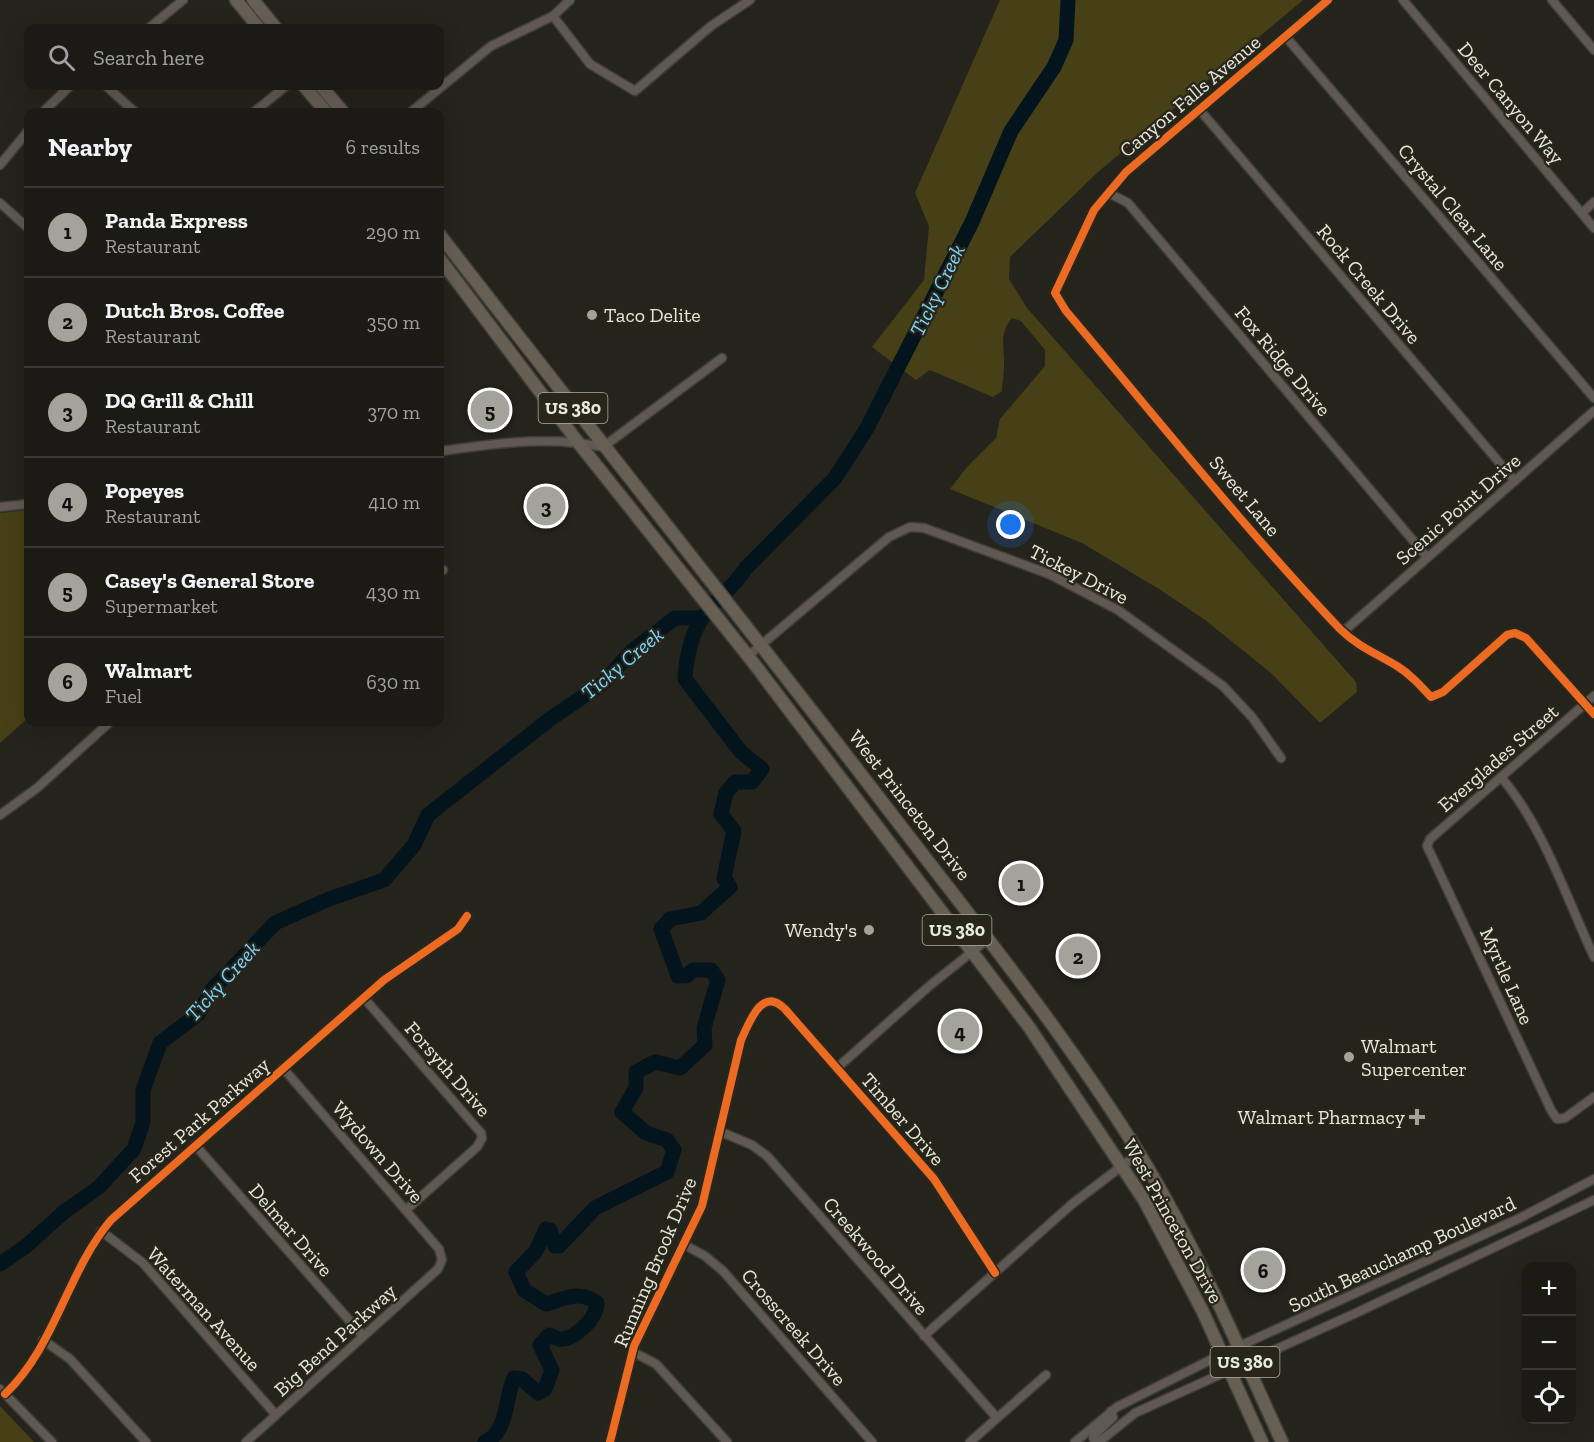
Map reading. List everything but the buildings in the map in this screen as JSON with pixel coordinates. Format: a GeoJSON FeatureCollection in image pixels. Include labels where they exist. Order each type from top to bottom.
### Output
{"type":"FeatureCollection","features":[{"type":"Feature","properties":{"kind":"highway"},"geometry":{"type":"LineString","coordinates":[[236,0],[256,24]]}},
{"type":"Feature","properties":{"kind":"highway"},"geometry":{"type":"LineString","coordinates":[[253,0],[273,24]]}},
{"type":"Feature","properties":{"kind":"highway"},"geometry":{"type":"LineString","coordinates":[[307,90],[323,108]]}},
{"type":"Feature","properties":{"kind":"highway"},"geometry":{"type":"LineString","coordinates":[[324,90],[340,108]]}},
{"type":"Feature","properties":{"kind":"highway","name":"West Princeton Drive"},"geometry":{"type":"LineString","coordinates":[[444,248],[762,644],[1062,1039],[1139,1153],[1198,1262],[1282,1442]]}},
{"type":"Feature","properties":{"kind":"highway","name":"West Princeton Drive"},"geometry":{"type":"LineString","coordinates":[[444,264],[577,441],[697,590],[1029,1027],[1122,1165],[1182,1269],[1262,1442]]}},
{"type":"Feature","properties":{"kind":"street"},"geometry":{"type":"LineString","coordinates":[[155,24],[183,0]]}},
{"type":"Feature","properties":{"kind":"street"},"geometry":{"type":"LineString","coordinates":[[444,85],[491,46],[553,16],[570,0]]}},
{"type":"Feature","properties":{"kind":"street"},"geometry":{"type":"LineString","coordinates":[[553,16],[590,64],[635,91],[711,26],[750,0]]}},
{"type":"Feature","properties":{"kind":"street","name":"Canyon Falls Avenue"},"geometry":{"type":"LineString","coordinates":[[1055,293],[1094,210],[1126,172],[1328,0]]}},
{"type":"Feature","properties":{"kind":"street","name":"Deer Canyon Way"},"geometry":{"type":"LineString","coordinates":[[1403,0],[1594,228]]}},
{"type":"Feature","properties":{"kind":"street"},"geometry":{"type":"LineString","coordinates":[[1552,0],[1594,50]]}},
{"type":"Feature","properties":{"kind":"street","name":"Crystal Clear Lane"},"geometry":{"type":"LineString","coordinates":[[1286,37],[1594,398]]}},
{"type":"Feature","properties":{"kind":"street"},"geometry":{"type":"LineString","coordinates":[[47,108],[66,90]]}},
{"type":"Feature","properties":{"kind":"street"},"geometry":{"type":"LineString","coordinates":[[110,90],[131,108]]}},
{"type":"Feature","properties":{"kind":"street"},"geometry":{"type":"LineString","coordinates":[[259,108],[281,90]]}},
{"type":"Feature","properties":{"kind":"street"},"geometry":{"type":"LineString","coordinates":[[416,108],[438,90]]}},
{"type":"Feature","properties":{"kind":"street","name":"Rock Creek Drive"},"geometry":{"type":"LineString","coordinates":[[1198,109],[1515,481]]}},
{"type":"Feature","properties":{"kind":"street"},"geometry":{"type":"LineString","coordinates":[[0,165],[24,136]]}},
{"type":"Feature","properties":{"kind":"street","name":"Fox Ridge Drive"},"geometry":{"type":"LineString","coordinates":[[1109,193],[1128,203],[1427,557]]}},
{"type":"Feature","properties":{"kind":"street"},"geometry":{"type":"LineString","coordinates":[[1582,213],[1594,202]]}},
{"type":"Feature","properties":{"kind":"street"},"geometry":{"type":"LineString","coordinates":[[0,203],[24,224]]}},
{"type":"Feature","properties":{"kind":"street","name":"Sweet Lane"},"geometry":{"type":"LineString","coordinates":[[1055,293],[1066,311],[1276,559],[1343,632],[1371,653],[1413,678],[1431,697],[1443,692],[1507,635],[1515,633],[1526,638],[1586,704]]}},
{"type":"Feature","properties":{"kind":"street"},"geometry":{"type":"LineString","coordinates":[[444,451],[542,440],[577,441],[603,447],[722,358]]}},
{"type":"Feature","properties":{"kind":"street","name":"Scenic Point Drive"},"geometry":{"type":"LineString","coordinates":[[1343,632],[1594,411]]}},
{"type":"Feature","properties":{"kind":"street"},"geometry":{"type":"LineString","coordinates":[[0,507],[24,504]]}},
{"type":"Feature","properties":{"kind":"street","name":"Tickey Drive"},"geometry":{"type":"LineString","coordinates":[[748,657],[889,537],[910,527],[933,530],[1049,574],[1118,610],[1223,686],[1252,717],[1281,758]]}},
{"type":"Feature","properties":{"kind":"street","name":"Everglades Street"},"geometry":{"type":"LineString","coordinates":[[1427,846],[1430,839],[1594,696]]}},
{"type":"Feature","properties":{"kind":"street"},"geometry":{"type":"LineString","coordinates":[[1586,704],[1594,714]]}},
{"type":"Feature","properties":{"kind":"street"},"geometry":{"type":"LineString","coordinates":[[0,815],[37,788],[106,726]]}},
{"type":"Feature","properties":{"kind":"street"},"geometry":{"type":"LineString","coordinates":[[1502,777],[1534,825],[1594,957]]}},
{"type":"Feature","properties":{"kind":"street","name":"Myrtle Lane"},"geometry":{"type":"LineString","coordinates":[[1427,846],[1543,1095],[1557,1119],[1565,1118],[1594,1096]]}},
{"type":"Feature","properties":{"kind":"street","name":"Forest Park Parkway"},"geometry":{"type":"LineString","coordinates":[[3,1391],[30,1366],[90,1248],[101,1231],[120,1210],[402,965],[458,929],[467,916]]}},
{"type":"Feature","properties":{"kind":"street"},"geometry":{"type":"LineString","coordinates":[[837,1068],[972,950],[988,939]]}},
{"type":"Feature","properties":{"kind":"street","name":"Forsyth Drive"},"geometry":{"type":"LineString","coordinates":[[364,998],[481,1133],[482,1138],[477,1147],[406,1210]]}},
{"type":"Feature","properties":{"kind":"street","name":"Timber Drive"},"geometry":{"type":"LineString","coordinates":[[771,999],[785,1009],[934,1179],[995,1273]]}},
{"type":"Feature","properties":{"kind":"street","name":"Running Brook Drive"},"geometry":{"type":"LineString","coordinates":[[610,1442],[633,1352],[702,1206],[741,1040],[759,1009],[771,999]]}},
{"type":"Feature","properties":{"kind":"street","name":"Wydown Drive"},"geometry":{"type":"LineString","coordinates":[[283,1068],[439,1249],[442,1260]]}},
{"type":"Feature","properties":{"kind":"street","name":"Creekwood Drive"},"geometry":{"type":"LineString","coordinates":[[720,1131],[752,1145],[767,1156],[997,1418]]}},
{"type":"Feature","properties":{"kind":"street","name":"Delmar Drive"},"geometry":{"type":"LineString","coordinates":[[195,1145],[363,1336]]}},
{"type":"Feature","properties":{"kind":"street"},"geometry":{"type":"LineString","coordinates":[[924,1336],[1072,1204],[1139,1153]]}},
{"type":"Feature","properties":{"kind":"street","name":"South Beauchamp Boulevard"},"geometry":{"type":"LineString","coordinates":[[1075,1442],[1111,1411],[1222,1354],[1520,1218],[1594,1179]]}},
{"type":"Feature","properties":{"kind":"street","name":"South Beauchamp Boulevard"},"geometry":{"type":"LineString","coordinates":[[1097,1442],[1135,1413],[1246,1364],[1594,1200]]}},
{"type":"Feature","properties":{"kind":"street"},"geometry":{"type":"LineString","coordinates":[[1520,1218],[1526,1231]]}},
{"type":"Feature","properties":{"kind":"street","name":"Waterman Avenue"},"geometry":{"type":"LineString","coordinates":[[101,1231],[144,1263],[276,1415]]}},
{"type":"Feature","properties":{"kind":"street","name":"Crosscreek Drive"},"geometry":{"type":"LineString","coordinates":[[683,1244],[705,1256],[723,1271],[872,1442]]}},
{"type":"Feature","properties":{"kind":"street","name":"Big Bend Parkway"},"geometry":{"type":"LineString","coordinates":[[246,1442],[438,1269],[442,1260]]}},
{"type":"Feature","properties":{"kind":"street"},"geometry":{"type":"LineString","coordinates":[[1417,1265],[1424,1280]]}},
{"type":"Feature","properties":{"kind":"street"},"geometry":{"type":"LineString","coordinates":[[43,1340],[70,1359],[146,1442]]}},
{"type":"Feature","properties":{"kind":"street"},"geometry":{"type":"LineString","coordinates":[[633,1352],[656,1364],[727,1442]]}},
{"type":"Feature","properties":{"kind":"street"},"geometry":{"type":"LineString","coordinates":[[970,1442],[1046,1375]]}},
{"type":"Feature","properties":{"kind":"street"},"geometry":{"type":"LineString","coordinates":[[3,1391],[51,1442]]}},
{"type":"Feature","properties":{"kind":"street"},"geometry":{"type":"LineString","coordinates":[[1097,1442],[1093,1437],[1113,1417],[1111,1411]]}},
{"type":"Feature","properties":{"kind":"shaded area"},"geometry":{"type":"Polygon","coordinates":[[[1000,0],[1303,0],[1098,172],[1010,257],[1009,279],[1027,308],[1356,682],[1357,692],[1320,723],[1271,673],[1205,620],[1159,589],[1082,543],[950,489],[967,467],[996,438],[1000,419],[1045,366],[1045,350],[1021,321],[1012,318],[1005,330],[1002,391],[993,397],[930,370],[916,380],[872,347],[924,280],[929,226],[915,193],[1000,0]]]}},
{"type":"Feature","properties":{"kind":"shaded area"},"geometry":{"type":"Polygon","coordinates":[[[24,510],[24,722],[0,743],[0,513],[24,510]]]}},
{"type":"Feature","properties":{"kind":"shaded area"},"geometry":{"type":"Polygon","coordinates":[[[0,1406],[34,1442],[0,1442],[0,1406]]]}},
{"type":"Feature","properties":{"kind":"waterway"},"geometry":{"type":"LineString","coordinates":[[485,1442],[498,1431],[502,1423],[514,1378],[522,1379],[538,1393],[545,1389],[552,1370],[540,1345],[549,1335],[565,1339],[578,1332],[594,1315],[596,1309],[597,1303],[578,1296],[546,1304],[524,1290],[516,1272],[536,1251],[546,1229],[550,1230],[555,1246],[559,1246],[595,1208],[667,1172],[674,1150],[667,1140],[646,1133],[622,1112],[636,1088],[636,1072],[655,1062],[680,1068],[705,1045],[704,1028],[718,980],[711,970],[693,970],[686,976],[678,976],[661,929],[670,919],[701,913],[730,887],[724,878],[734,831],[721,814],[726,793],[735,782],[752,782],[762,769],[741,752],[685,679],[692,638],[708,611],[746,568],[835,478],[867,428],[972,222],[1011,131],[1054,67],[1066,40],[1068,0]]}},
{"type":"Feature","properties":{"kind":"waterway","name":"Ticky Creek"},"geometry":{"type":"LineString","coordinates":[[0,1264],[25,1247],[64,1212],[99,1187],[134,1149],[143,1122],[143,1090],[160,1043],[198,1014],[212,990],[275,923],[329,899],[384,880],[414,845],[428,815],[550,719],[603,683],[632,651],[675,618],[702,618]]}},
{"type":"Feature","properties":{"kind":"cycle path"},"geometry":{"type":"LineString","coordinates":[[1328,0],[1126,172],[1094,210],[1055,293],[1066,311],[1235,512],[1304,591],[1353,640],[1402,669],[1431,697],[1443,692],[1507,635],[1515,633],[1526,638],[1594,714]]}},
{"type":"Feature","properties":{"kind":"cycle path"},"geometry":{"type":"LineString","coordinates":[[5,1394],[36,1354],[83,1263],[111,1220],[384,980],[458,929],[467,916]]}},
{"type":"Feature","properties":{"kind":"cycle path"},"geometry":{"type":"LineString","coordinates":[[610,1442],[634,1346],[702,1206],[741,1040],[753,1016],[763,1004],[770,1001],[785,1009],[934,1179],[995,1273]]}},
{"type":"Feature","properties":{"kind":"place","name":"Taco Delite"},"geometry":{"type":"Point","coordinates":[592,315]}},
{"type":"Feature","properties":{"kind":"place","name":"Casey's General Store"},"geometry":{"type":"Point","coordinates":[490,410]}},
{"type":"Feature","properties":{"kind":"place","name":"DQ Grill & Chill"},"geometry":{"type":"Point","coordinates":[546,506]}},
{"type":"Feature","properties":{"kind":"place","name":"Panda Express"},"geometry":{"type":"Point","coordinates":[1021,883]}},
{"type":"Feature","properties":{"kind":"place","name":"Wendy's"},"geometry":{"type":"Point","coordinates":[869,930]}},
{"type":"Feature","properties":{"kind":"place","name":"Dutch Bros. Coffee"},"geometry":{"type":"Point","coordinates":[1078,956]}},
{"type":"Feature","properties":{"kind":"place","name":"Popeyes"},"geometry":{"type":"Point","coordinates":[960,1031]}},
{"type":"Feature","properties":{"kind":"place","name":"Walmart Supercenter"},"geometry":{"type":"Point","coordinates":[1349,1057]}},
{"type":"Feature","properties":{"kind":"place","name":"Walmart Pharmacy"},"geometry":{"type":"Point","coordinates":[1417,1117]}},
{"type":"Feature","properties":{"kind":"place","name":"Walmart"},"geometry":{"type":"Point","coordinates":[1263,1270]}}]}
